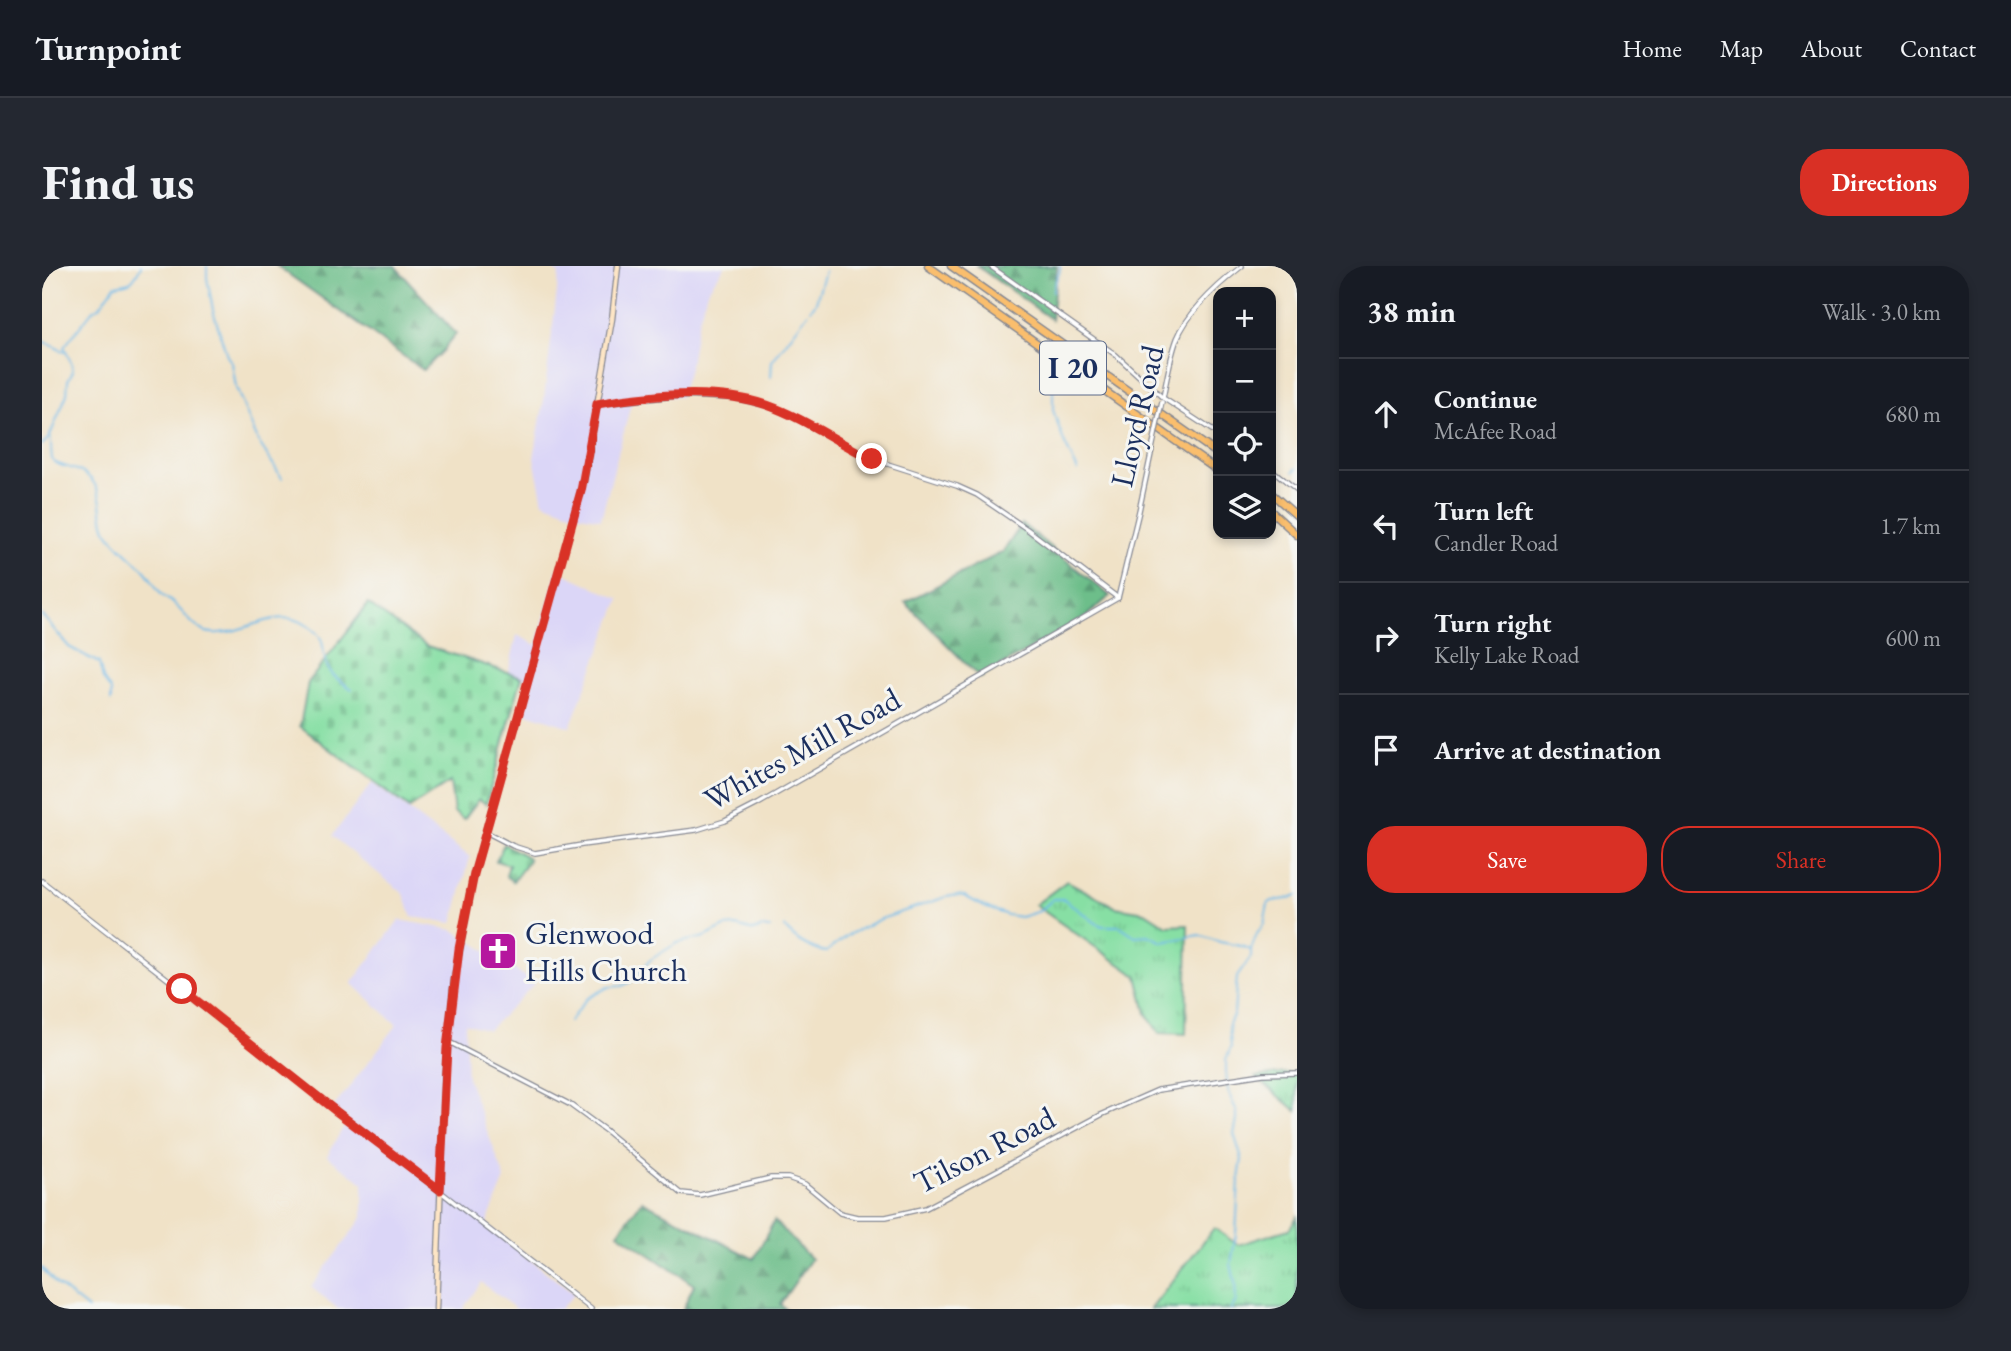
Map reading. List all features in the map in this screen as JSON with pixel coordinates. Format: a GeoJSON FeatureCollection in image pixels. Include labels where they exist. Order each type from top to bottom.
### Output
{"type":"FeatureCollection","features":[{"type":"Feature","properties":{"kind":"highway","name":"I 20"},"geometry":{"type":"LineString","coordinates":[[928,266],[1213,467]]}},
{"type":"Feature","properties":{"kind":"highway","name":"I 20"},"geometry":{"type":"LineString","coordinates":[[951,266],[1213,450]]}},
{"type":"Feature","properties":{"kind":"highway"},"geometry":{"type":"LineString","coordinates":[[1276,498],[1297,516]]}},
{"type":"Feature","properties":{"kind":"highway"},"geometry":{"type":"LineString","coordinates":[[1276,516],[1297,535]]}},
{"type":"Feature","properties":{"kind":"main road"},"geometry":{"type":"LineString","coordinates":[[436,1309],[447,1041],[459,949],[474,874],[579,500],[612,318],[618,266]]}},
{"type":"Feature","properties":{"kind":"street"},"geometry":{"type":"LineString","coordinates":[[989,266],[1116,355],[1163,400],[1213,431]]}},
{"type":"Feature","properties":{"kind":"street","name":"Lloyd Road"},"geometry":{"type":"LineString","coordinates":[[1118,598],[1173,352],[1186,323],[1197,309],[1242,266]]}},
{"type":"Feature","properties":{"kind":"street"},"geometry":{"type":"LineString","coordinates":[[597,404],[676,396],[735,398],[769,406],[872,459],[977,495],[1118,598]]}},
{"type":"Feature","properties":{"kind":"street"},"geometry":{"type":"LineString","coordinates":[[1276,473],[1297,490]]}},
{"type":"Feature","properties":{"kind":"street","name":"Whites Mill Road"},"geometry":{"type":"LineString","coordinates":[[486,832],[513,846],[535,853],[711,826],[758,804],[1118,598]]}},
{"type":"Feature","properties":{"kind":"street"},"geometry":{"type":"LineString","coordinates":[[42,881],[591,1309]]}},
{"type":"Feature","properties":{"kind":"street","name":"Tilson Road"},"geometry":{"type":"LineString","coordinates":[[447,1041],[569,1104],[681,1193],[701,1195],[771,1178],[788,1178],[805,1184],[840,1213],[857,1217],[886,1217],[926,1208],[1101,1115],[1158,1090],[1263,1074],[1297,1073]]}},
{"type":"Feature","properties":{"kind":"shaded area"},"geometry":{"type":"Polygon","coordinates":[[[548,266],[725,266],[707,291],[680,397],[633,396],[601,519],[576,514],[543,502],[534,458],[559,274],[548,266]]]}},
{"type":"Feature","properties":{"kind":"shaded area"},"geometry":{"type":"Polygon","coordinates":[[[557,570],[620,599],[570,727],[524,712],[533,681],[508,673],[517,635],[537,645],[557,570]]]}},
{"type":"Feature","properties":{"kind":"shaded area"},"geometry":{"type":"Polygon","coordinates":[[[372,783],[470,857],[453,923],[412,917],[404,894],[332,836],[372,783]]]}},
{"type":"Feature","properties":{"kind":"shaded area"},"geometry":{"type":"Polygon","coordinates":[[[399,920],[454,930],[535,983],[488,1030],[465,1023],[467,1077],[505,1179],[486,1225],[574,1294],[560,1309],[516,1309],[481,1282],[463,1309],[338,1309],[311,1287],[363,1217],[363,1183],[327,1156],[348,1119],[333,1108],[397,1025],[352,983],[399,920]]]}},
{"type":"Feature","properties":{"kind":"green space"},"geometry":{"type":"Polygon","coordinates":[[[277,266],[395,266],[456,334],[423,370],[277,266]]]}},
{"type":"Feature","properties":{"kind":"green space"},"geometry":{"type":"Polygon","coordinates":[[[977,266],[1057,266],[1051,319],[977,266]]]}},
{"type":"Feature","properties":{"kind":"green space"},"geometry":{"type":"Polygon","coordinates":[[[1022,524],[1110,596],[1086,617],[980,678],[905,602],[1003,552],[1022,524]]]}},
{"type":"Feature","properties":{"kind":"green space"},"geometry":{"type":"Polygon","coordinates":[[[368,604],[427,646],[522,677],[486,804],[479,799],[464,819],[454,812],[450,782],[409,809],[300,726],[308,683],[368,604]]]}},
{"type":"Feature","properties":{"kind":"green space"},"geometry":{"type":"Polygon","coordinates":[[[504,844],[529,860],[513,881],[506,876],[509,865],[496,861],[504,844]]]}},
{"type":"Feature","properties":{"kind":"green space"},"geometry":{"type":"Polygon","coordinates":[[[1067,881],[1115,907],[1145,912],[1167,926],[1188,925],[1186,1034],[1159,1033],[1146,1013],[1137,976],[1035,905],[1067,881]]]}},
{"type":"Feature","properties":{"kind":"green space"},"geometry":{"type":"Polygon","coordinates":[[[1297,1073],[1297,1111],[1256,1077],[1297,1073]]]}},
{"type":"Feature","properties":{"kind":"green space"},"geometry":{"type":"Polygon","coordinates":[[[642,1201],[754,1259],[774,1221],[811,1259],[780,1304],[786,1309],[683,1309],[694,1285],[618,1233],[642,1201]]]}},
{"type":"Feature","properties":{"kind":"green space"},"geometry":{"type":"Polygon","coordinates":[[[1297,1217],[1297,1309],[1151,1309],[1214,1228],[1238,1245],[1289,1229],[1297,1217]]]}},
{"type":"Feature","properties":{"kind":"waterway"},"geometry":{"type":"LineString","coordinates":[[42,445],[51,433],[73,371],[64,347],[115,285],[132,280],[141,266]]}},
{"type":"Feature","properties":{"kind":"waterway"},"geometry":{"type":"LineString","coordinates":[[207,266],[213,310],[227,356],[232,363],[236,388],[258,441],[282,478]]}},
{"type":"Feature","properties":{"kind":"waterway"},"geometry":{"type":"LineString","coordinates":[[1053,291],[1060,266]]}},
{"type":"Feature","properties":{"kind":"waterway"},"geometry":{"type":"LineString","coordinates":[[811,309],[816,302],[825,271]]}},
{"type":"Feature","properties":{"kind":"waterway"},"geometry":{"type":"LineString","coordinates":[[771,377],[772,361],[808,313]]}},
{"type":"Feature","properties":{"kind":"waterway"},"geometry":{"type":"LineString","coordinates":[[42,341],[65,352]]}},
{"type":"Feature","properties":{"kind":"waterway"},"geometry":{"type":"LineString","coordinates":[[1047,368],[1044,375],[1053,389],[1053,410],[1078,471]]}},
{"type":"Feature","properties":{"kind":"waterway"},"geometry":{"type":"LineString","coordinates":[[50,435],[53,461],[89,477],[99,495],[104,524],[110,535],[146,572],[162,595],[197,627],[206,632],[218,633],[269,620],[293,619],[319,635],[330,672],[352,689]]}},
{"type":"Feature","properties":{"kind":"waterway"},"geometry":{"type":"LineString","coordinates":[[1293,472],[1297,468]]}},
{"type":"Feature","properties":{"kind":"waterway"},"geometry":{"type":"LineString","coordinates":[[42,615],[69,647],[99,663],[103,679],[111,691],[111,701]]}},
{"type":"Feature","properties":{"kind":"waterway"},"geometry":{"type":"LineString","coordinates":[[1231,1309],[1236,1301],[1231,1264],[1242,1159],[1234,1134],[1237,1112],[1228,1091],[1226,1072],[1226,1060],[1231,1047],[1229,1024],[1234,1013],[1237,977],[1251,957],[1257,934],[1264,924],[1268,904],[1297,895]]}},
{"type":"Feature","properties":{"kind":"waterway"},"geometry":{"type":"LineString","coordinates":[[784,927],[803,943],[826,952],[848,935],[878,920],[946,897],[964,896],[985,907],[1021,917],[1040,911],[1053,899],[1064,899],[1096,923],[1102,926],[1120,926],[1135,936],[1148,935],[1163,942],[1199,935],[1251,950]]}},
{"type":"Feature","properties":{"kind":"waterway"},"geometry":{"type":"LineString","coordinates":[[569,1022],[586,999],[608,987],[622,986],[632,981],[650,960],[677,943],[705,937],[725,927],[736,926],[754,931],[770,928]]}},
{"type":"Feature","properties":{"kind":"waterway"},"geometry":{"type":"LineString","coordinates":[[42,1268],[56,1284],[88,1309]]}},
{"type":"Feature","properties":{"kind":"place","name":"Glenwood Hills Church"},"geometry":{"type":"Point","coordinates":[498,951]}},
{"type":"Feature","properties":{"kind":"route"},"geometry":{"type":"LineString","coordinates":[[182,989],[440,1190],[445,1073],[459,949],[474,874],[584,480],[597,404],[666,396],[714,396],[761,403],[793,416],[872,459]]}}]}
